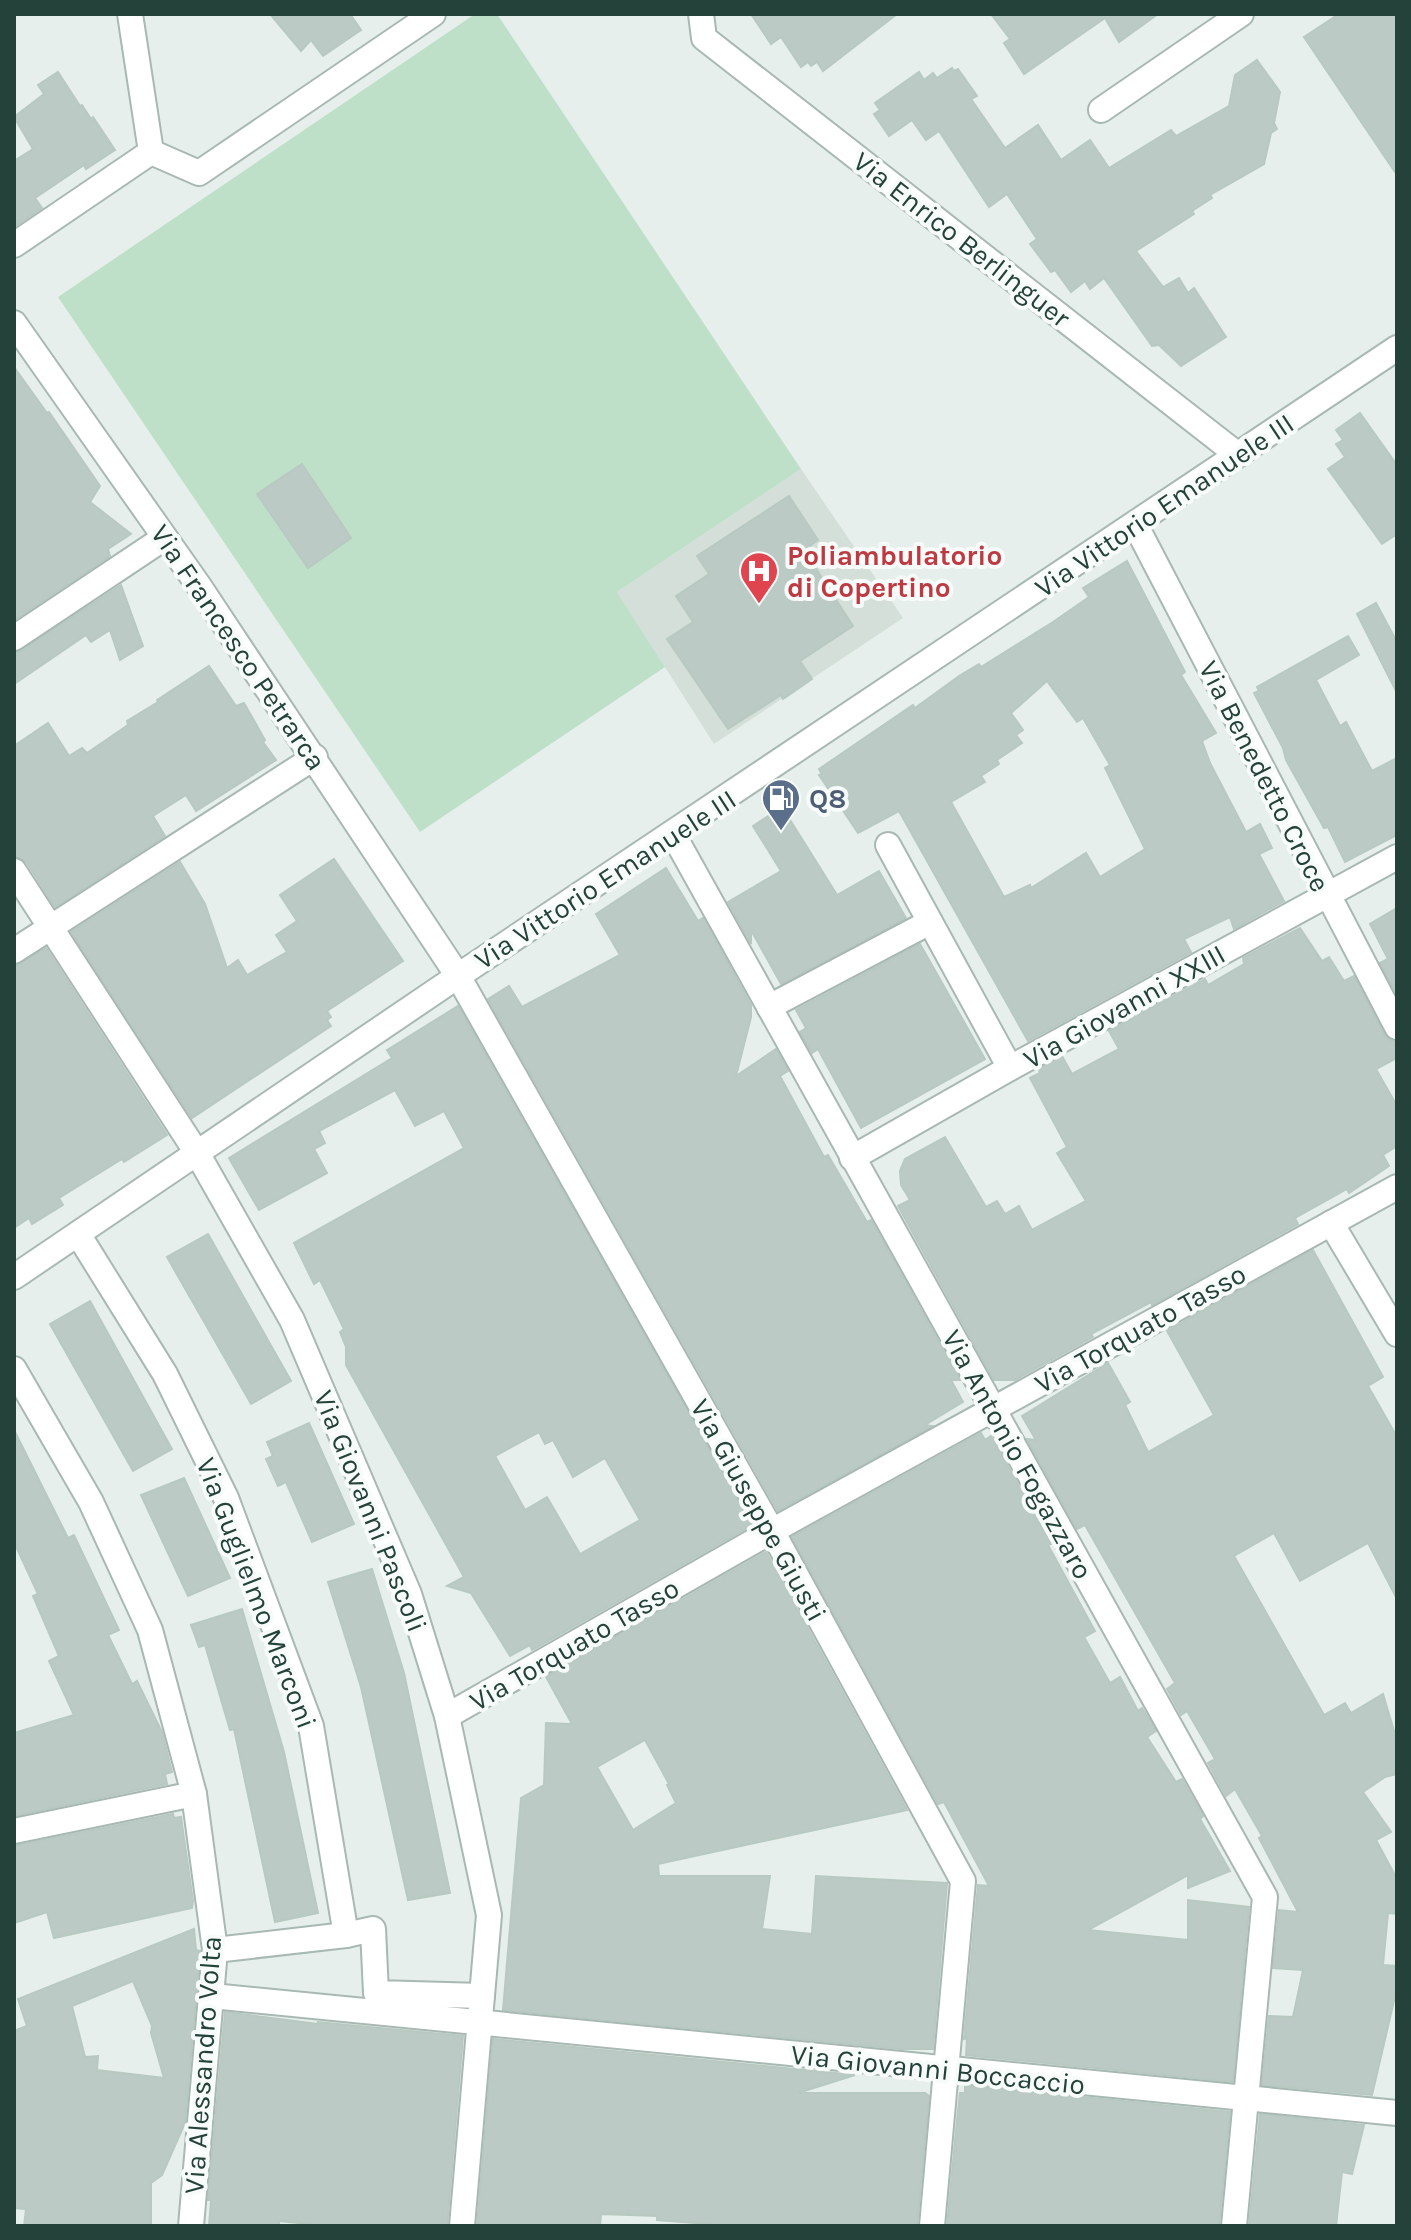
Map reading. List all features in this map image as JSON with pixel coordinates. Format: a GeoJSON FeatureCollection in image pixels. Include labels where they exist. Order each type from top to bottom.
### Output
{"type":"FeatureCollection","features":[{"type":"Feature","properties":{"kind":"street"},"geometry":{"type":"LineString","coordinates":[[130,14],[151,152]]}},
{"type":"Feature","properties":{"kind":"street"},"geometry":{"type":"LineString","coordinates":[[151,152],[199,173],[433,14]]}},
{"type":"Feature","properties":{"kind":"street","name":"Via Enrico Berlinguer"},"geometry":{"type":"LineString","coordinates":[[701,14],[704,38],[1238,455]]}},
{"type":"Feature","properties":{"kind":"street"},"geometry":{"type":"LineString","coordinates":[[1101,110],[1241,14]]}},
{"type":"Feature","properties":{"kind":"street"},"geometry":{"type":"LineString","coordinates":[[14,245],[151,152]]}},
{"type":"Feature","properties":{"kind":"street","name":"Via Francesco Petrarca"},"geometry":{"type":"LineString","coordinates":[[14,323],[199,586],[458,976]]}},
{"type":"Feature","properties":{"kind":"street","name":"Via Vittorio Emanuele III"},"geometry":{"type":"LineString","coordinates":[[14,1277],[1397,348]]}},
{"type":"Feature","properties":{"kind":"street","name":"Via Benedetto Croce"},"geometry":{"type":"LineString","coordinates":[[1135,524],[1397,1027]]}},
{"type":"Feature","properties":{"kind":"street"},"geometry":{"type":"LineString","coordinates":[[14,638],[164,538]]}},
{"type":"Feature","properties":{"kind":"street"},"geometry":{"type":"LineString","coordinates":[[14,951],[315,757]]}},
{"type":"Feature","properties":{"kind":"street","name":"Via Antonio Fogazzaro"},"geometry":{"type":"LineString","coordinates":[[673,834],[1265,1897],[1234,2226]]}},
{"type":"Feature","properties":{"kind":"street"},"geometry":{"type":"LineString","coordinates":[[888,845],[1010,1068]]}},
{"type":"Feature","properties":{"kind":"street","name":"Via Giovanni XXIII"},"geometry":{"type":"LineString","coordinates":[[852,1158],[1397,857]]}},
{"type":"Feature","properties":{"kind":"street","name":"Via Giovanni Pascoli"},"geometry":{"type":"LineString","coordinates":[[14,871],[197,1153],[292,1320],[409,1594],[447,1716],[489,1915],[462,2226]]}},
{"type":"Feature","properties":{"kind":"street"},"geometry":{"type":"LineString","coordinates":[[769,1007],[930,922]]}},
{"type":"Feature","properties":{"kind":"street","name":"Via Giuseppe Giusti"},"geometry":{"type":"LineString","coordinates":[[458,976],[772,1531],[963,1881],[932,2226]]}},
{"type":"Feature","properties":{"kind":"street","name":"Via Torquato Tasso"},"geometry":{"type":"LineString","coordinates":[[447,1716],[772,1531],[1397,1187]]}},
{"type":"Feature","properties":{"kind":"street"},"geometry":{"type":"LineString","coordinates":[[1331,1223],[1397,1334]]}},
{"type":"Feature","properties":{"kind":"street","name":"Via Guglielmo Marconi"},"geometry":{"type":"LineString","coordinates":[[78,1234],[165,1374],[226,1498],[311,1726],[346,1935]]}},
{"type":"Feature","properties":{"kind":"street","name":"Via Alessandro Volta"},"geometry":{"type":"LineString","coordinates":[[14,1369],[91,1502],[150,1630],[194,1794],[215,1950],[191,2226]]}},
{"type":"Feature","properties":{"kind":"street"},"geometry":{"type":"LineString","coordinates":[[14,1831],[194,1794]]}},
{"type":"Feature","properties":{"kind":"street"},"geometry":{"type":"LineString","coordinates":[[215,1950],[373,1929],[376,1993],[482,1996]]}},
{"type":"Feature","properties":{"kind":"street","name":"Via Giovanni Boccaccio"},"geometry":{"type":"LineString","coordinates":[[212,1996],[1397,2113]]}},
{"type":"Feature","properties":{"kind":"shaded area","name":"Poliambulatorio di Copertino"},"geometry":{"type":"Polygon","coordinates":[[[801,469],[903,618],[714,744],[617,592],[801,469]]]}},
{"type":"Feature","properties":{"kind":"green space"},"geometry":{"type":"Polygon","coordinates":[[[475,14],[497,14],[801,469],[617,592],[665,667],[420,832],[58,297],[475,14]]]}},
{"type":"Feature","properties":{"kind":"building"},"geometry":{"type":"Polygon","coordinates":[[[270,14],[350,14],[361,30],[323,56],[311,40],[301,51],[270,14]]]}},
{"type":"Feature","properties":{"kind":"building"},"geometry":{"type":"Polygon","coordinates":[[[751,14],[897,14],[823,71],[817,62],[811,66],[808,62],[801,67],[781,37],[771,44],[751,14]]]}},
{"type":"Feature","properties":{"kind":"building"},"geometry":{"type":"Polygon","coordinates":[[[991,14],[1158,14],[1119,42],[1105,18],[1024,74],[1004,43],[1010,39],[991,14]]]}},
{"type":"Feature","properties":{"kind":"building"},"geometry":{"type":"Polygon","coordinates":[[[1339,14],[1397,14],[1397,175],[1304,37],[1339,14]]]}},
{"type":"Feature","properties":{"kind":"building"},"geometry":{"type":"Polygon","coordinates":[[[1257,60],[1280,92],[1274,123],[1277,129],[1271,133],[1264,164],[1210,195],[1212,198],[1192,211],[1194,214],[1136,251],[1163,287],[1179,278],[1188,293],[1194,288],[1226,337],[1181,366],[1159,345],[1152,346],[1104,278],[1090,289],[1085,281],[1071,292],[1030,244],[1037,239],[1007,194],[989,207],[939,131],[926,140],[912,120],[889,136],[874,114],[880,110],[875,103],[919,72],[924,80],[933,73],[937,78],[952,68],[954,71],[958,69],[977,96],[971,99],[1005,148],[1038,125],[1061,160],[1090,140],[1109,168],[1171,130],[1176,136],[1229,106],[1235,75],[1257,60]]]}},
{"type":"Feature","properties":{"kind":"building"},"geometry":{"type":"Polygon","coordinates":[[[58,72],[115,150],[86,169],[84,165],[35,198],[42,208],[14,227],[14,161],[33,149],[14,117],[44,94],[38,85],[58,72]]]}},
{"type":"Feature","properties":{"kind":"building"},"geometry":{"type":"Polygon","coordinates":[[[14,367],[100,486],[90,502],[131,534],[108,549],[110,556],[14,620],[14,367]]]}},
{"type":"Feature","properties":{"kind":"building"},"geometry":{"type":"Polygon","coordinates":[[[1360,413],[1397,465],[1397,534],[1382,544],[1328,469],[1345,457],[1336,444],[1343,440],[1336,430],[1360,413]]]}},
{"type":"Feature","properties":{"kind":"building"},"geometry":{"type":"Polygon","coordinates":[[[302,464],[351,538],[308,568],[257,494],[302,464]]]}},
{"type":"Feature","properties":{"kind":"building"},"geometry":{"type":"Polygon","coordinates":[[[789,496],[818,540],[804,550],[853,626],[800,661],[812,679],[728,729],[667,639],[693,622],[676,596],[709,574],[697,556],[789,496]]]}},
{"type":"Feature","properties":{"kind":"building"},"geometry":{"type":"Polygon","coordinates":[[[1127,561],[1185,672],[1181,675],[1216,733],[1202,741],[1210,763],[1246,832],[1260,824],[1272,848],[1259,854],[1284,901],[1234,929],[1230,917],[1184,939],[1191,952],[1028,1041],[899,811],[858,833],[819,775],[822,774],[819,769],[959,676],[979,664],[981,667],[1053,622],[1089,597],[1083,588],[1127,561]],[[1047,681],[1011,713],[1023,730],[1016,735],[1022,743],[997,760],[999,764],[981,776],[985,782],[951,802],[1004,897],[1030,885],[1031,888],[1086,853],[1100,877],[1145,849],[1105,768],[1110,765],[1083,718],[1077,722],[1047,681]]]}},
{"type":"Feature","properties":{"kind":"building"},"geometry":{"type":"Polygon","coordinates":[[[121,585],[143,646],[120,660],[110,630],[91,642],[86,635],[14,684],[14,653],[121,585]]]}},
{"type":"Feature","properties":{"kind":"building"},"geometry":{"type":"Polygon","coordinates":[[[1376,603],[1397,642],[1397,693],[1357,614],[1376,603]]]}},
{"type":"Feature","properties":{"kind":"building"},"geometry":{"type":"Polygon","coordinates":[[[1348,636],[1359,655],[1316,680],[1340,726],[1346,722],[1372,771],[1397,758],[1397,835],[1345,862],[1328,827],[1324,828],[1286,760],[1283,748],[1254,693],[1259,691],[1257,687],[1348,636]]]}},
{"type":"Feature","properties":{"kind":"building"},"geometry":{"type":"Polygon","coordinates":[[[209,666],[236,706],[244,703],[265,740],[263,742],[276,760],[196,811],[186,795],[153,816],[165,836],[55,907],[27,863],[14,856],[14,746],[48,723],[69,756],[82,748],[87,753],[128,725],[127,721],[209,666]]]}},
{"type":"Feature","properties":{"kind":"building"},"geometry":{"type":"Polygon","coordinates":[[[782,807],[837,895],[879,871],[906,918],[781,984],[751,930],[751,944],[728,902],[781,871],[753,826],[782,807]]]}},
{"type":"Feature","properties":{"kind":"building"},"geometry":{"type":"Polygon","coordinates":[[[334,859],[403,961],[327,1011],[331,1026],[192,1118],[71,932],[180,862],[205,904],[227,968],[238,960],[247,975],[287,952],[276,935],[297,921],[280,895],[334,859]]]}},
{"type":"Feature","properties":{"kind":"building"},"geometry":{"type":"Polygon","coordinates":[[[666,868],[698,921],[703,918],[751,1005],[751,1017],[736,1076],[776,1049],[788,1071],[780,1076],[824,1157],[828,1155],[867,1222],[871,1220],[960,1380],[951,1380],[963,1402],[925,1425],[932,1426],[778,1511],[488,999],[509,986],[522,1007],[620,955],[596,914],[666,868]]]}},
{"type":"Feature","properties":{"kind":"building"},"geometry":{"type":"Polygon","coordinates":[[[1397,908],[1397,995],[1380,963],[1388,959],[1370,924],[1397,908]]]}},
{"type":"Feature","properties":{"kind":"building"},"geometry":{"type":"Polygon","coordinates":[[[1300,928],[1322,961],[1329,957],[1344,981],[1354,976],[1384,1034],[1397,1042],[1397,1058],[1376,1069],[1397,1106],[1397,1146],[1383,1155],[1389,1166],[1349,1193],[1347,1189],[1295,1218],[1298,1224],[1152,1305],[1151,1302],[1091,1334],[1093,1337],[1015,1380],[994,1380],[898,1206],[910,1200],[901,1185],[900,1171],[905,1159],[945,1137],[986,1207],[997,1201],[1005,1214],[1019,1206],[1032,1230],[1086,1201],[1057,1153],[1067,1147],[1030,1078],[1062,1056],[1072,1074],[1119,1049],[1109,1031],[1205,979],[1208,985],[1244,964],[1243,958],[1300,928]]]}},
{"type":"Feature","properties":{"kind":"building"},"geometry":{"type":"Polygon","coordinates":[[[920,944],[985,1059],[861,1128],[818,1049],[812,1053],[800,1032],[806,1028],[796,1010],[920,944]]]}},
{"type":"Feature","properties":{"kind":"building"},"geometry":{"type":"Polygon","coordinates":[[[46,948],[167,1135],[59,1198],[63,1205],[32,1224],[29,1218],[14,1228],[14,966],[46,948]]]}},
{"type":"Feature","properties":{"kind":"building"},"geometry":{"type":"Polygon","coordinates":[[[458,1006],[752,1525],[532,1650],[530,1645],[510,1656],[471,1593],[447,1586],[464,1577],[346,1365],[346,1347],[340,1332],[344,1329],[320,1280],[314,1284],[294,1243],[464,1148],[444,1111],[415,1126],[395,1090],[319,1131],[325,1143],[314,1149],[327,1173],[259,1210],[229,1158],[392,1058],[387,1050],[458,1006]],[[539,1432],[495,1456],[525,1510],[547,1497],[580,1554],[640,1520],[605,1458],[573,1477],[553,1440],[545,1444],[539,1432]]]}},
{"type":"Feature","properties":{"kind":"building"},"geometry":{"type":"Polygon","coordinates":[[[208,1234],[291,1381],[251,1404],[167,1257],[208,1234]]]}},
{"type":"Feature","properties":{"kind":"building"},"geometry":{"type":"Polygon","coordinates":[[[1313,1250],[1383,1377],[1368,1386],[1397,1437],[1397,1599],[1368,1543],[1300,1581],[1274,1533],[1234,1556],[1324,1715],[1345,1703],[1351,1713],[1383,1694],[1397,1741],[1397,1774],[1385,1777],[1363,1792],[1391,1832],[1376,1840],[1397,1879],[1397,1914],[1388,1913],[1383,1965],[1397,1966],[1397,1988],[1372,2095],[1262,2085],[1269,2016],[1293,2017],[1303,1970],[1273,1968],[1279,1910],[1298,1912],[1259,1838],[1262,1836],[1235,1789],[1226,1796],[1208,1763],[1215,1759],[1187,1711],[1181,1715],[1167,1689],[1175,1683],[1085,1525],[1077,1529],[1027,1439],[1036,1440],[1022,1416],[1108,1363],[1130,1402],[1125,1405],[1148,1452],[1214,1415],[1167,1331],[1313,1250]]]}},
{"type":"Feature","properties":{"kind":"building"},"geometry":{"type":"Polygon","coordinates":[[[90,1301],[172,1449],[133,1471],[50,1324],[90,1301]]]}},
{"type":"Feature","properties":{"kind":"building"},"geometry":{"type":"Polygon","coordinates":[[[309,1423],[354,1524],[312,1542],[286,1482],[278,1486],[266,1459],[273,1456],[267,1442],[309,1423]]]}},
{"type":"Feature","properties":{"kind":"building"},"geometry":{"type":"Polygon","coordinates":[[[14,1430],[68,1538],[74,1535],[119,1630],[108,1635],[132,1684],[137,1681],[162,1732],[172,1772],[165,1774],[167,1784],[14,1816],[14,1733],[74,1715],[49,1661],[59,1656],[33,1596],[38,1594],[14,1542],[14,1430]]]}},
{"type":"Feature","properties":{"kind":"building"},"geometry":{"type":"Polygon","coordinates":[[[981,1433],[985,1440],[991,1436],[1051,1544],[1048,1545],[1095,1631],[1084,1637],[1110,1683],[1120,1677],[1138,1711],[1142,1708],[1156,1731],[1147,1737],[1176,1782],[1182,1779],[1203,1816],[1200,1819],[1230,1871],[1188,1888],[1188,1875],[1088,1930],[1188,1940],[1188,1900],[1249,1907],[1233,2082],[966,2055],[967,2038],[964,2039],[978,1885],[989,1886],[944,1802],[938,1804],[792,1537],[981,1433]]]}},
{"type":"Feature","properties":{"kind":"building"},"geometry":{"type":"Polygon","coordinates":[[[184,1478],[230,1578],[188,1596],[141,1495],[184,1478]]]}},
{"type":"Feature","properties":{"kind":"building"},"geometry":{"type":"Polygon","coordinates":[[[766,1552],[907,1810],[658,1864],[659,1876],[770,1876],[762,1929],[812,1934],[816,1876],[947,1883],[933,2049],[901,2049],[503,2010],[521,1798],[544,1785],[546,1723],[572,1724],[546,1677],[766,1552]],[[645,1740],[597,1767],[633,1830],[676,1803],[645,1740]]]}},
{"type":"Feature","properties":{"kind":"building"},"geometry":{"type":"Polygon","coordinates":[[[372,1569],[404,1673],[450,1893],[408,1900],[361,1687],[328,1582],[372,1569]]]}},
{"type":"Feature","properties":{"kind":"building"},"geometry":{"type":"Polygon","coordinates":[[[242,1609],[284,1752],[318,1913],[275,1922],[234,1729],[230,1730],[205,1645],[199,1647],[191,1625],[242,1609]]]}},
{"type":"Feature","properties":{"kind":"building"},"geometry":{"type":"Polygon","coordinates":[[[173,1814],[174,1818],[181,1817],[192,1908],[54,1938],[47,1912],[14,1923],[14,1846],[173,1814]]]}},
{"type":"Feature","properties":{"kind":"building"},"geometry":{"type":"Polygon","coordinates":[[[194,1929],[196,1950],[200,1951],[185,2123],[162,2175],[151,2183],[151,2226],[24,2226],[26,2209],[14,2208],[14,2031],[27,2026],[18,1999],[194,1929]],[[133,1981],[72,2006],[85,2057],[98,2056],[97,2070],[164,2078],[151,2033],[152,2026],[133,1981]]]}},
{"type":"Feature","properties":{"kind":"building"},"geometry":{"type":"Polygon","coordinates":[[[225,2012],[318,2024],[463,2036],[447,2226],[327,2226],[279,2221],[279,2226],[209,2226],[211,2200],[208,2200],[225,2012]]]}},
{"type":"Feature","properties":{"kind":"building"},"geometry":{"type":"Polygon","coordinates":[[[493,2039],[855,2075],[798,2093],[925,2093],[929,2096],[917,2226],[734,2226],[657,2220],[657,2216],[601,2214],[600,2226],[477,2226],[493,2039]]]}},
{"type":"Feature","properties":{"kind":"building"},"geometry":{"type":"Polygon","coordinates":[[[965,2085],[1230,2112],[1219,2226],[947,2226],[960,2093],[965,2093],[965,2085]]]}},
{"type":"Feature","properties":{"kind":"building"},"geometry":{"type":"Polygon","coordinates":[[[1260,2114],[1364,2125],[1352,2174],[1342,2172],[1336,2226],[1249,2226],[1260,2114]]]}},
{"type":"Feature","properties":{"kind":"place","name":"Poliambulatorio di Copertino"},"geometry":{"type":"Point","coordinates":[759,605]}},
{"type":"Feature","properties":{"kind":"place","name":"Q8"},"geometry":{"type":"Point","coordinates":[781,832]}}]}
